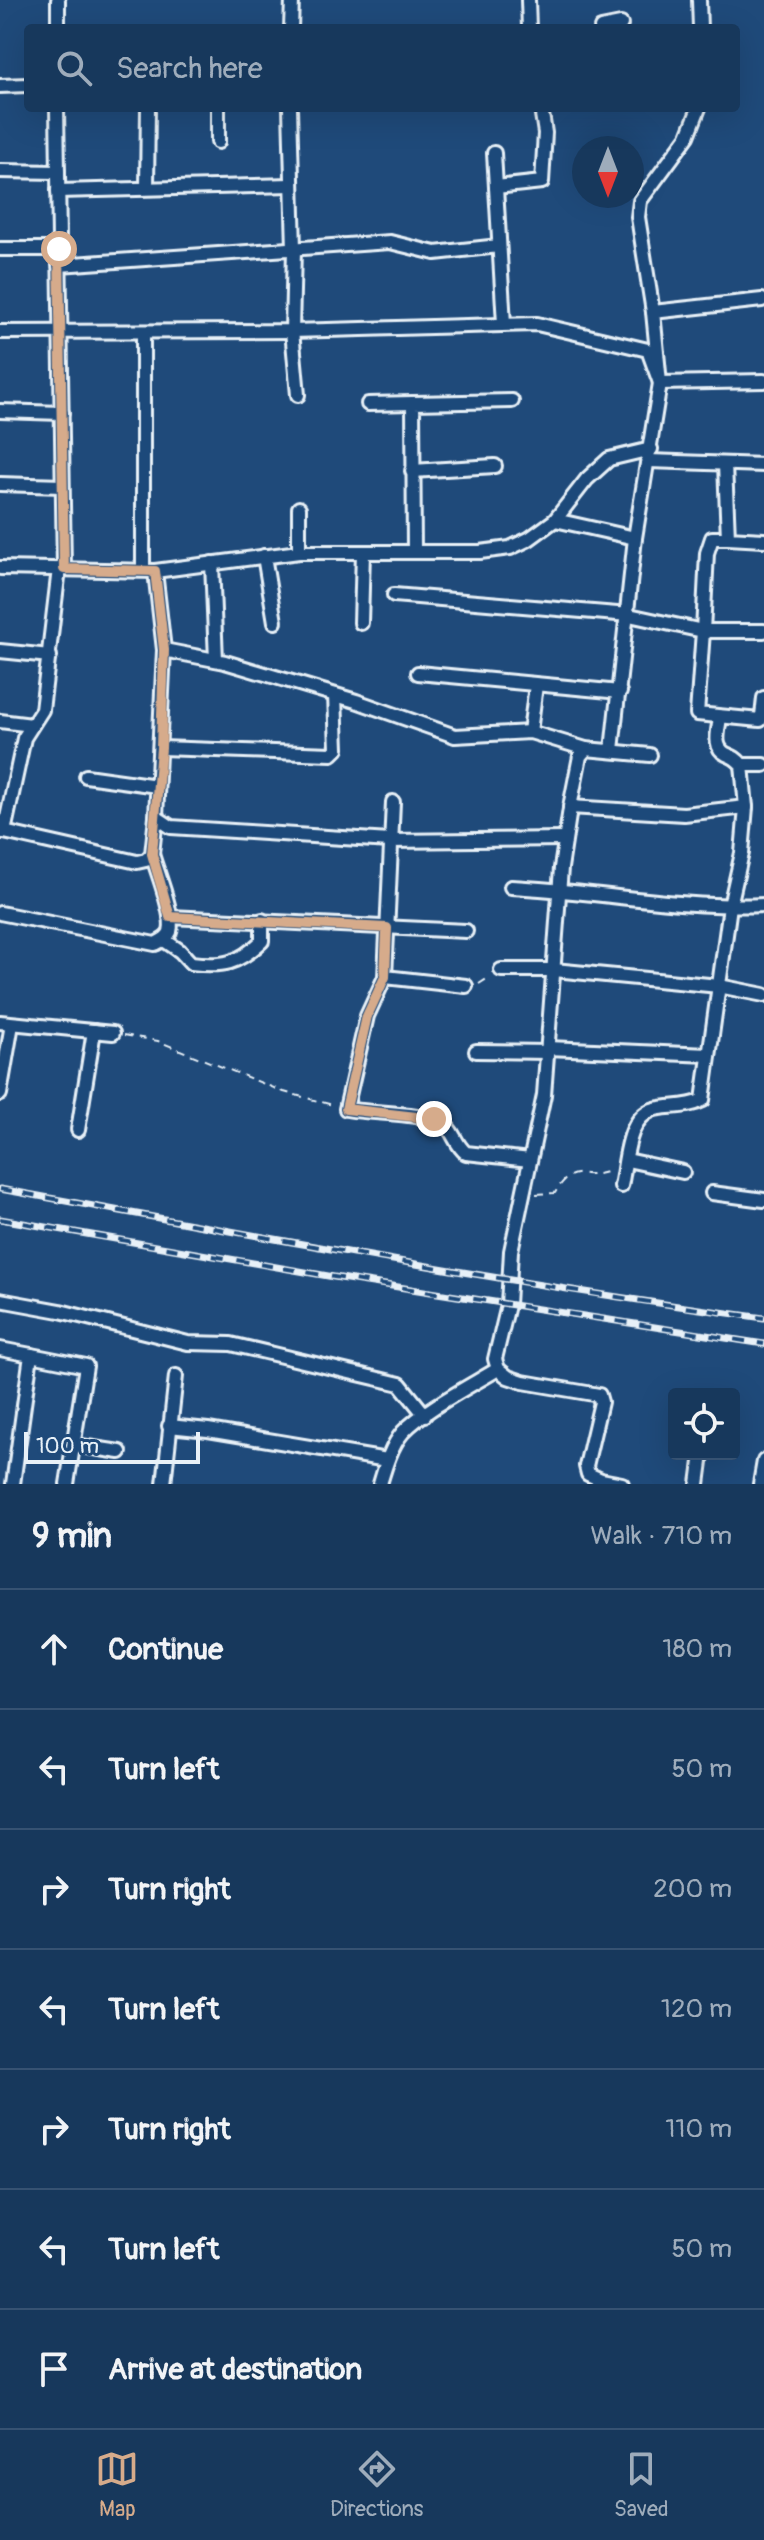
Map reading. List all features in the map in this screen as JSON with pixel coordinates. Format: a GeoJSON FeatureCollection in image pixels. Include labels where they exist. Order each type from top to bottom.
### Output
{"type":"FeatureCollection","features":[{"type":"Feature","properties":{"kind":"street"},"geometry":{"type":"LineString","coordinates":[[58,0],[58,24]]}},
{"type":"Feature","properties":{"kind":"street"},"geometry":{"type":"LineString","coordinates":[[291,24],[292,0]]}},
{"type":"Feature","properties":{"kind":"street"},"geometry":{"type":"LineString","coordinates":[[528,0],[529,24]]}},
{"type":"Feature","properties":{"kind":"street"},"geometry":{"type":"LineString","coordinates":[[699,0],[700,24]]}},
{"type":"Feature","properties":{"kind":"street"},"geometry":{"type":"LineString","coordinates":[[0,86],[24,85]]}},
{"type":"Feature","properties":{"kind":"street"},"geometry":{"type":"LineString","coordinates":[[57,112],[61,569],[42,710],[24,738],[2,832],[137,862],[146,860],[152,854]]}},
{"type":"Feature","properties":{"kind":"street"},"geometry":{"type":"LineString","coordinates":[[147,188],[148,112]]}},
{"type":"Feature","properties":{"kind":"street"},"geometry":{"type":"LineString","coordinates":[[218,112],[218,142]]}},
{"type":"Feature","properties":{"kind":"street"},"geometry":{"type":"LineString","coordinates":[[290,112],[294,249],[292,331],[298,395]]}},
{"type":"Feature","properties":{"kind":"street"},"geometry":{"type":"LineString","coordinates":[[496,187],[542,182],[545,133],[542,112]]}},
{"type":"Feature","properties":{"kind":"street"},"geometry":{"type":"LineString","coordinates":[[612,750],[635,538],[660,383],[638,217],[640,201],[688,136],[697,112]]}},
{"type":"Feature","properties":{"kind":"street"},"geometry":{"type":"LineString","coordinates":[[494,153],[504,324]]}},
{"type":"Feature","properties":{"kind":"street"},"geometry":{"type":"LineString","coordinates":[[0,171],[58,172]]}},
{"type":"Feature","properties":{"kind":"street"},"geometry":{"type":"LineString","coordinates":[[58,191],[291,185]]}},
{"type":"Feature","properties":{"kind":"street"},"geometry":{"type":"LineString","coordinates":[[59,265],[390,242],[435,253],[499,246]]}},
{"type":"Feature","properties":{"kind":"street"},"geometry":{"type":"LineString","coordinates":[[0,249],[59,249]]}},
{"type":"Feature","properties":{"kind":"street"},"geometry":{"type":"LineString","coordinates":[[653,312],[762,300]]}},
{"type":"Feature","properties":{"kind":"street"},"geometry":{"type":"LineString","coordinates":[[0,332],[292,331],[537,324],[648,350],[660,383]]}},
{"type":"Feature","properties":{"kind":"street"},"geometry":{"type":"LineString","coordinates":[[0,913],[155,944],[164,940],[170,932],[170,917],[152,854],[161,748],[164,650],[149,571],[143,332]]}},
{"type":"Feature","properties":{"kind":"street"},"geometry":{"type":"LineString","coordinates":[[660,383],[764,381]]}},
{"type":"Feature","properties":{"kind":"street"},"geometry":{"type":"LineString","coordinates":[[368,404],[512,401]]}},
{"type":"Feature","properties":{"kind":"street"},"geometry":{"type":"LineString","coordinates":[[413,403],[414,552]]}},
{"type":"Feature","properties":{"kind":"street"},"geometry":{"type":"LineString","coordinates":[[0,411],[62,413]]}},
{"type":"Feature","properties":{"kind":"street"},"geometry":{"type":"LineString","coordinates":[[0,568],[149,571],[299,552],[480,552],[510,548],[555,520],[587,479],[609,459],[650,455],[725,464],[764,465]]}},
{"type":"Feature","properties":{"kind":"street"},"geometry":{"type":"LineString","coordinates":[[725,464],[728,538]]}},
{"type":"Feature","properties":{"kind":"street"},"geometry":{"type":"LineString","coordinates":[[412,471],[495,466]]}},
{"type":"Feature","properties":{"kind":"street"},"geometry":{"type":"LineString","coordinates":[[0,484],[62,486]]}},
{"type":"Feature","properties":{"kind":"street"},"geometry":{"type":"LineString","coordinates":[[299,508],[299,552]]}},
{"type":"Feature","properties":{"kind":"street"},"geometry":{"type":"LineString","coordinates":[[555,520],[635,538]]}},
{"type":"Feature","properties":{"kind":"street"},"geometry":{"type":"LineString","coordinates":[[764,540],[712,538],[707,553],[697,714],[760,720],[764,698]]}},
{"type":"Feature","properties":{"kind":"street"},"geometry":{"type":"LineString","coordinates":[[361,623],[363,552]]}},
{"type":"Feature","properties":{"kind":"street"},"geometry":{"type":"LineString","coordinates":[[264,556],[275,622]]}},
{"type":"Feature","properties":{"kind":"street"},"geometry":{"type":"LineString","coordinates":[[212,563],[216,660]]}},
{"type":"Feature","properties":{"kind":"street"},"geometry":{"type":"LineString","coordinates":[[394,595],[629,615],[703,631],[764,631]]}},
{"type":"Feature","properties":{"kind":"street"},"geometry":{"type":"LineString","coordinates":[[164,650],[216,660],[335,695],[455,736],[530,732],[586,749],[650,755]]}},
{"type":"Feature","properties":{"kind":"street"},"geometry":{"type":"LineString","coordinates":[[0,651],[50,656]]}},
{"type":"Feature","properties":{"kind":"street"},"geometry":{"type":"LineString","coordinates":[[418,673],[620,692]]}},
{"type":"Feature","properties":{"kind":"street"},"geometry":{"type":"LineString","coordinates":[[530,732],[536,685]]}},
{"type":"Feature","properties":{"kind":"street"},"geometry":{"type":"LineString","coordinates":[[161,748],[332,754],[337,749],[335,695]]}},
{"type":"Feature","properties":{"kind":"street"},"geometry":{"type":"LineString","coordinates":[[621,1186],[632,1129],[644,1113],[703,1100],[730,906],[742,853],[746,807],[742,765],[719,748],[720,717]]}},
{"type":"Feature","properties":{"kind":"street"},"geometry":{"type":"LineString","coordinates":[[0,721],[32,725]]}},
{"type":"Feature","properties":{"kind":"street"},"geometry":{"type":"LineString","coordinates":[[586,749],[580,756],[564,839],[544,1095],[511,1251],[508,1305],[495,1359],[498,1369],[508,1377],[599,1395],[601,1402],[586,1466],[588,1474],[622,1484]]}},
{"type":"Feature","properties":{"kind":"street"},"geometry":{"type":"LineString","coordinates":[[742,765],[764,765]]}},
{"type":"Feature","properties":{"kind":"street"},"geometry":{"type":"LineString","coordinates":[[86,776],[157,786]]}},
{"type":"Feature","properties":{"kind":"street"},"geometry":{"type":"LineString","coordinates":[[393,802],[385,977],[367,1016],[346,1109],[434,1119],[449,1129],[459,1148],[466,1153],[530,1160]]}},
{"type":"Feature","properties":{"kind":"street"},"geometry":{"type":"LineString","coordinates":[[570,807],[684,814],[746,807]]}},
{"type":"Feature","properties":{"kind":"street"},"geometry":{"type":"LineString","coordinates":[[156,817],[171,827],[390,841],[564,839]]}},
{"type":"Feature","properties":{"kind":"street"},"geometry":{"type":"LineString","coordinates":[[511,887],[730,906],[764,905]]}},
{"type":"Feature","properties":{"kind":"street"},"geometry":{"type":"LineString","coordinates":[[170,917],[466,931]]}},
{"type":"Feature","properties":{"kind":"street"},"geometry":{"type":"LineString","coordinates":[[164,940],[191,963],[227,965],[262,941],[262,920]]}},
{"type":"Feature","properties":{"kind":"street"},"geometry":{"type":"LineString","coordinates":[[501,970],[554,970],[719,986],[764,995]]}},
{"type":"Feature","properties":{"kind":"street"},"geometry":{"type":"LineString","coordinates":[[385,977],[466,986]]}},
{"type":"Feature","properties":{"kind":"street"},"geometry":{"type":"LineString","coordinates":[[0,1094],[6,1023],[113,1033]]}},
{"type":"Feature","properties":{"kind":"street"},"geometry":{"type":"LineString","coordinates":[[78,1130],[94,1031]]}},
{"type":"Feature","properties":{"kind":"street"},"geometry":{"type":"LineString","coordinates":[[476,1051],[709,1055]]}},
{"type":"Feature","properties":{"kind":"street"},"geometry":{"type":"LineString","coordinates":[[627,1161],[683,1172]]}},
{"type":"Feature","properties":{"kind":"street"},"geometry":{"type":"LineString","coordinates":[[712,1193],[764,1200]]}},
{"type":"Feature","properties":{"kind":"street"},"geometry":{"type":"LineString","coordinates":[[0,1300],[60,1311],[188,1343],[231,1344],[400,1384],[425,1415]]}},
{"type":"Feature","properties":{"kind":"street"},"geometry":{"type":"LineString","coordinates":[[0,1349],[86,1366],[67,1484]]}},
{"type":"Feature","properties":{"kind":"street"},"geometry":{"type":"LineString","coordinates":[[13,1484],[31,1355]]}},
{"type":"Feature","properties":{"kind":"street"},"geometry":{"type":"LineString","coordinates":[[380,1484],[387,1460],[403,1433],[425,1415],[498,1369]]}},
{"type":"Feature","properties":{"kind":"street"},"geometry":{"type":"LineString","coordinates":[[164,1484],[176,1376]]}},
{"type":"Feature","properties":{"kind":"street"},"geometry":{"type":"LineString","coordinates":[[169,1426],[387,1460]]}},
{"type":"Feature","properties":{"kind":"street"},"geometry":{"type":"LineString","coordinates":[[74,1445],[120,1452]]}},
{"type":"Feature","properties":{"kind":"street"},"geometry":{"type":"LineString","coordinates":[[698,1484],[701,1460]]}},
{"type":"Feature","properties":{"kind":"street"},"geometry":{"type":"LineString","coordinates":[[760,1484],[764,1461]]}},
{"type":"Feature","properties":{"kind":"path"},"geometry":{"type":"LineString","coordinates":[[466,986],[481,983],[501,970]]}},
{"type":"Feature","properties":{"kind":"path"},"geometry":{"type":"LineString","coordinates":[[113,1033],[158,1041],[284,1092],[346,1109]]}},
{"type":"Feature","properties":{"kind":"path"},"geometry":{"type":"LineString","coordinates":[[523,1192],[551,1195],[572,1174],[606,1173],[627,1161]]}},
{"type":"Feature","properties":{"kind":"railway"},"geometry":{"type":"LineString","coordinates":[[0,1189],[477,1274],[764,1318]]}},
{"type":"Feature","properties":{"kind":"railway"},"geometry":{"type":"LineString","coordinates":[[0,1219],[334,1277],[764,1344]]}},
{"type":"Feature","properties":{"kind":"route"},"geometry":{"type":"LineString","coordinates":[[59,249],[64,569],[155,571],[164,650],[161,748],[152,854],[170,917],[387,928],[385,977],[367,1016],[346,1109],[434,1119]]}}]}
